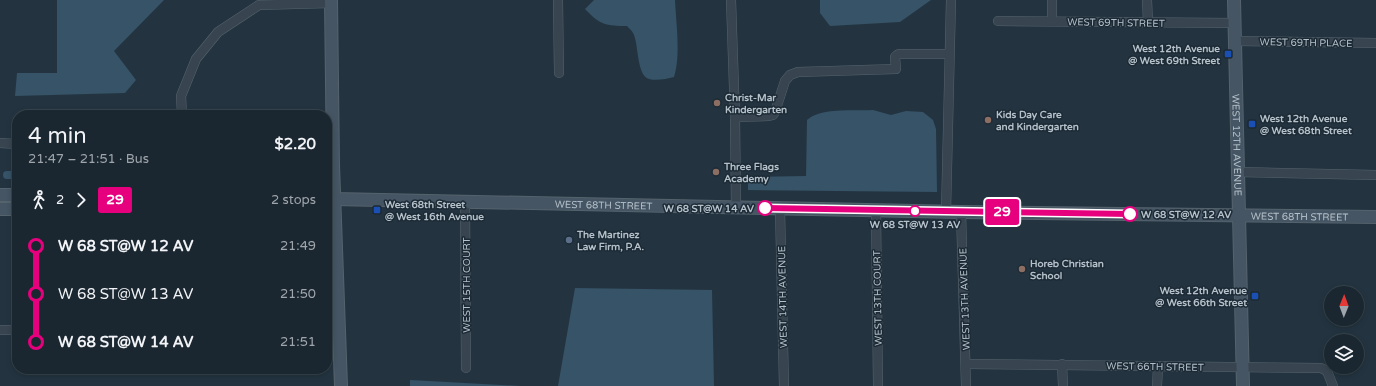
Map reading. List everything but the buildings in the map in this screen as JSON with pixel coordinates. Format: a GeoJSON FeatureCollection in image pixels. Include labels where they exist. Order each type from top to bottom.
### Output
{"type":"FeatureCollection","features":[{"type":"Feature","properties":{"kind":"main road","name":"WEST 12TH AVENUE"},"geometry":{"type":"LineString","coordinates":[[1234,0],[1243,386]]}},
{"type":"Feature","properties":{"kind":"main road"},"geometry":{"type":"LineString","coordinates":[[330,110],[331,2]]}},
{"type":"Feature","properties":{"kind":"main road"},"geometry":{"type":"LineString","coordinates":[[0,195],[12,195]]}},
{"type":"Feature","properties":{"kind":"main road","name":"WEST 68TH STREET"},"geometry":{"type":"LineString","coordinates":[[332,199],[946,212],[1376,217]]}},
{"type":"Feature","properties":{"kind":"main road"},"geometry":{"type":"LineString","coordinates":[[0,209],[12,209]]}},
{"type":"Feature","properties":{"kind":"main road"},"geometry":{"type":"LineString","coordinates":[[332,246],[341,386]]}},
{"type":"Feature","properties":{"kind":"street"},"geometry":{"type":"LineString","coordinates":[[558,0],[559,74]]}},
{"type":"Feature","properties":{"kind":"street"},"geometry":{"type":"LineString","coordinates":[[731,0],[736,208]]}},
{"type":"Feature","properties":{"kind":"street"},"geometry":{"type":"LineString","coordinates":[[946,212],[951,0]]}},
{"type":"Feature","properties":{"kind":"street"},"geometry":{"type":"LineString","coordinates":[[1052,0],[1052,21]]}},
{"type":"Feature","properties":{"kind":"street"},"geometry":{"type":"LineString","coordinates":[[1147,0],[1148,22]]}},
{"type":"Feature","properties":{"kind":"street"},"geometry":{"type":"LineString","coordinates":[[182,110],[181,96],[196,59],[218,32],[259,5],[331,2]]}},
{"type":"Feature","properties":{"kind":"street","name":"WEST 69TH STREET"},"geometry":{"type":"LineString","coordinates":[[998,21],[1235,23]]}},
{"type":"Feature","properties":{"kind":"street","name":"WEST 69TH PLACE"},"geometry":{"type":"LineString","coordinates":[[1235,41],[1376,43]]}},
{"type":"Feature","properties":{"kind":"street"},"geometry":{"type":"LineString","coordinates":[[735,117],[773,115],[785,81],[790,75],[798,72],[896,69],[895,57],[899,54],[949,54]]}},
{"type":"Feature","properties":{"kind":"street"},"geometry":{"type":"LineString","coordinates":[[0,143],[12,144]]}},
{"type":"Feature","properties":{"kind":"street"},"geometry":{"type":"LineString","coordinates":[[1238,172],[1376,175]]}},
{"type":"Feature","properties":{"kind":"street","name":"WEST 15TH COURT"},"geometry":{"type":"LineString","coordinates":[[465,201],[466,368]]}},
{"type":"Feature","properties":{"kind":"street","name":"WEST 14TH AVENUE"},"geometry":{"type":"LineString","coordinates":[[780,209],[784,386]]}},
{"type":"Feature","properties":{"kind":"street","name":"WEST 13TH COURT"},"geometry":{"type":"LineString","coordinates":[[876,210],[878,386]]}},
{"type":"Feature","properties":{"kind":"street","name":"WEST 13TH AVENUE"},"geometry":{"type":"LineString","coordinates":[[961,212],[966,386]]}},
{"type":"Feature","properties":{"kind":"street"},"geometry":{"type":"LineString","coordinates":[[0,330],[12,330]]}},
{"type":"Feature","properties":{"kind":"street","name":"WEST 66TH STREET"},"geometry":{"type":"LineString","coordinates":[[966,364],[1321,368],[1328,371],[1333,386]]}},
{"type":"Feature","properties":{"kind":"street"},"geometry":{"type":"LineString","coordinates":[[1062,364],[1063,386]]}},
{"type":"Feature","properties":{"kind":"street"},"geometry":{"type":"LineString","coordinates":[[1158,367],[1158,386]]}},
{"type":"Feature","properties":{"kind":"water"},"geometry":{"type":"Polygon","coordinates":[[[57,0],[164,0],[114,51],[136,80],[125,93],[15,96],[17,73],[57,73],[57,0]]]}},
{"type":"Feature","properties":{"kind":"water"},"geometry":{"type":"Polygon","coordinates":[[[594,0],[675,0],[678,50],[674,77],[655,80],[649,79],[645,76],[640,65],[633,32],[627,26],[604,24],[595,18],[585,9],[594,0]]]}},
{"type":"Feature","properties":{"kind":"water"},"geometry":{"type":"Polygon","coordinates":[[[820,0],[931,0],[900,22],[830,26],[820,13],[820,0]]]}},
{"type":"Feature","properties":{"kind":"water"},"geometry":{"type":"Polygon","coordinates":[[[873,110],[891,115],[906,111],[923,112],[933,120],[936,129],[937,192],[748,190],[748,177],[806,176],[807,120],[813,116],[829,111],[873,110]]]}},
{"type":"Feature","properties":{"kind":"water"},"geometry":{"type":"Polygon","coordinates":[[[575,288],[712,290],[714,386],[558,386],[575,288]]]}},
{"type":"Feature","properties":{"kind":"water"},"geometry":{"type":"Polygon","coordinates":[[[410,380],[521,386],[410,386],[410,380]]]}},
{"type":"Feature","properties":{"kind":"waterway"},"geometry":{"type":"LineString","coordinates":[[7,175],[12,175]]}},
{"type":"Feature","properties":{"kind":"bus line","name":"29"},"geometry":{"type":"LineString","coordinates":[[765,208],[1130,214]]}},
{"type":"Feature","properties":{"kind":"place","name":"West 12th Avenue @ West 69th Street"},"geometry":{"type":"Point","coordinates":[1228,54]}},
{"type":"Feature","properties":{"kind":"place","name":"Christ-Mar Kindergarten"},"geometry":{"type":"Point","coordinates":[717,103]}},
{"type":"Feature","properties":{"kind":"place","name":"Kids Day Care and Kindergarten"},"geometry":{"type":"Point","coordinates":[988,120]}},
{"type":"Feature","properties":{"kind":"place","name":"West 12th Avenue @ West 68th Street"},"geometry":{"type":"Point","coordinates":[1252,124]}},
{"type":"Feature","properties":{"kind":"place","name":"Three Flags Academy"},"geometry":{"type":"Point","coordinates":[716,172]}},
{"type":"Feature","properties":{"kind":"place","name":"W 68 ST@W 14 AV"},"geometry":{"type":"Point","coordinates":[765,208]}},
{"type":"Feature","properties":{"kind":"place","name":"West 68th Street @ West 16th Avenue"},"geometry":{"type":"Point","coordinates":[377,210]}},
{"type":"Feature","properties":{"kind":"place","name":"W 68 ST@W 13 AV"},"geometry":{"type":"Point","coordinates":[915,211]}},
{"type":"Feature","properties":{"kind":"place","name":"W 68 ST@W 12 AV"},"geometry":{"type":"Point","coordinates":[1130,214]}},
{"type":"Feature","properties":{"kind":"place","name":"The Martinez Law Firm, P.A."},"geometry":{"type":"Point","coordinates":[569,240]}},
{"type":"Feature","properties":{"kind":"place","name":"Horeb Christian School"},"geometry":{"type":"Point","coordinates":[1022,269]}},
{"type":"Feature","properties":{"kind":"place","name":"West 12th Avenue @ West 66th Street"},"geometry":{"type":"Point","coordinates":[1255,296]}}]}
